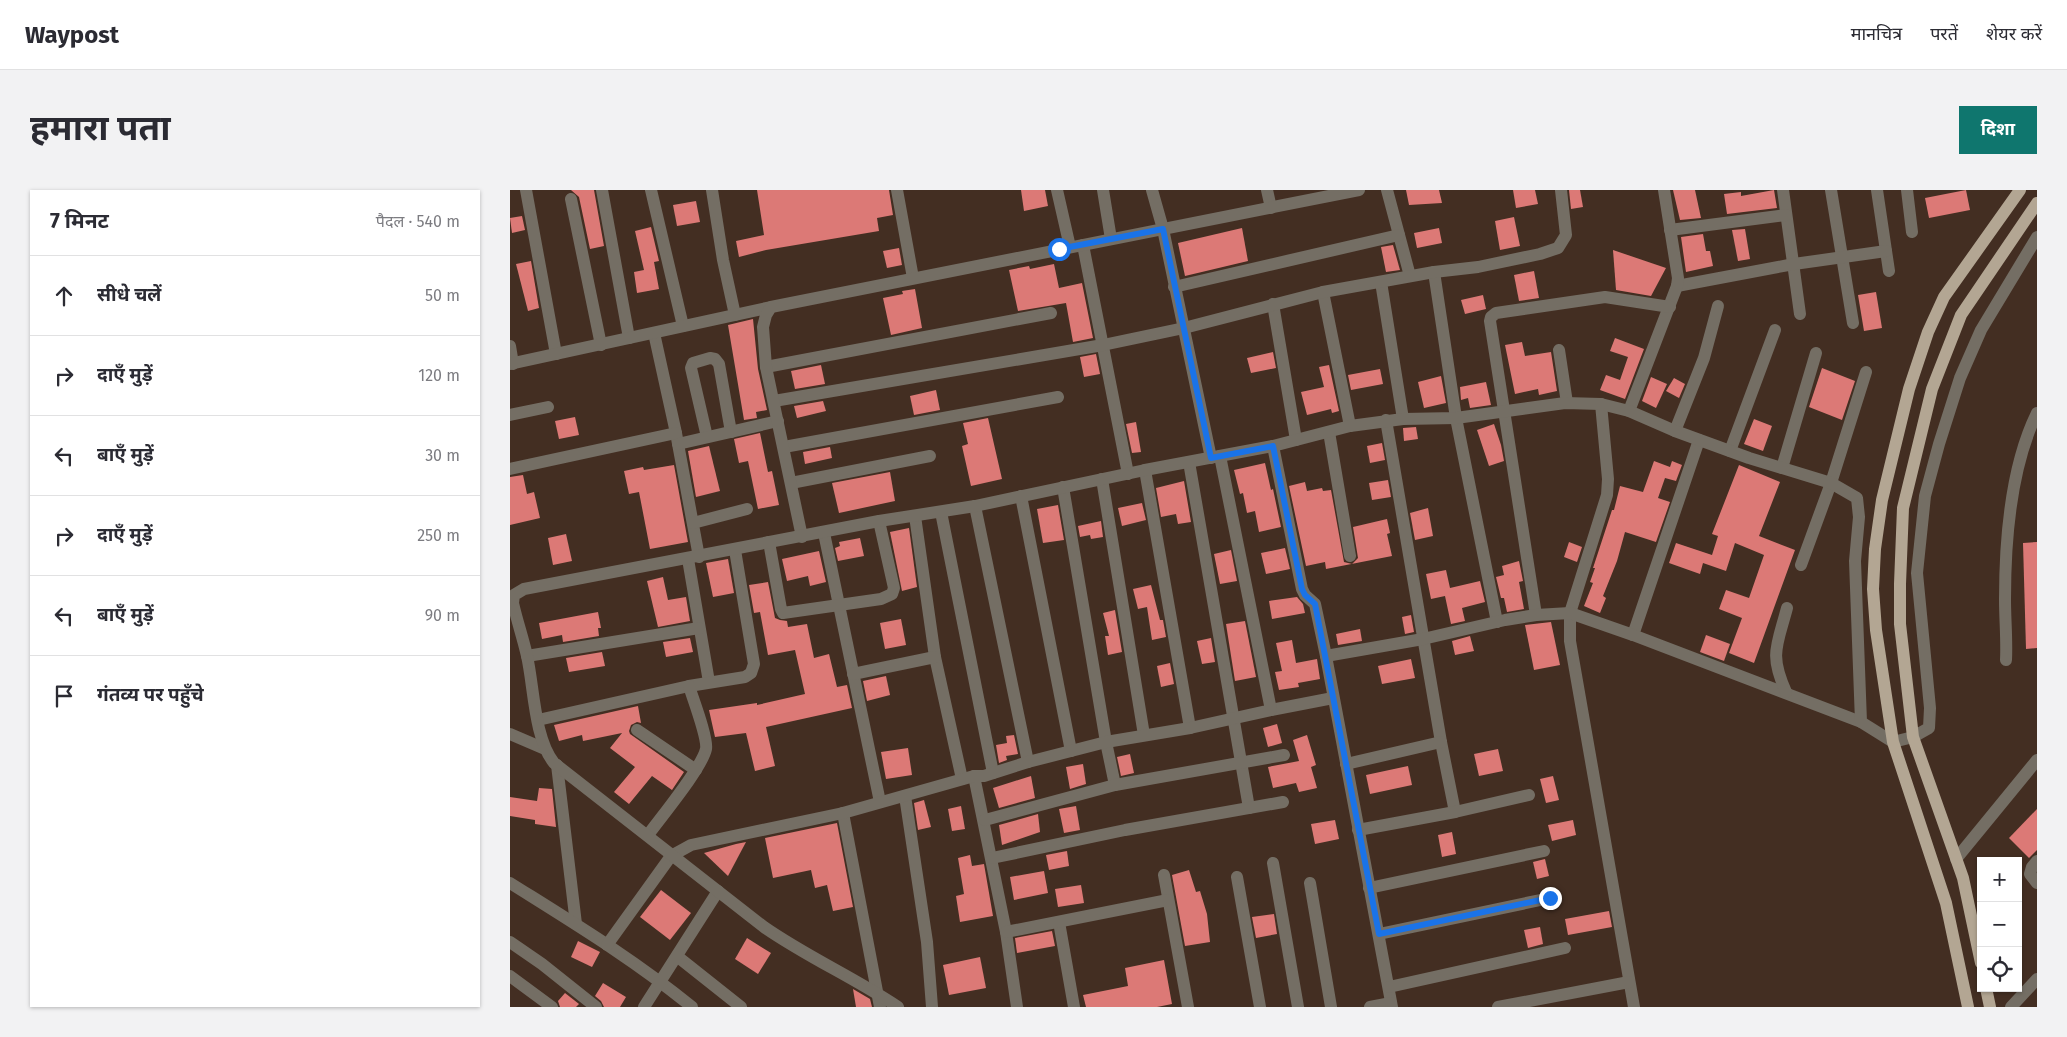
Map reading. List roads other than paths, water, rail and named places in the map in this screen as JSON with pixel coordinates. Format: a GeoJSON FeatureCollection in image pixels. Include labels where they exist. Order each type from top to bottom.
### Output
{"type":"FeatureCollection","features":[{"type":"Feature","properties":{"kind":"main road"},"geometry":{"type":"LineString","coordinates":[[1968,1007],[1946,903],[1893,742],[1876,630],[1873,589],[1875,549],[1882,500],[1909,389],[1928,332],[1944,297],[2020,190]]}},
{"type":"Feature","properties":{"kind":"main road"},"geometry":{"type":"LineString","coordinates":[[1978,947],[1963,878],[1913,737],[1900,624],[1904,508],[1932,389],[1961,315],[2037,203]]}},
{"type":"Feature","properties":{"kind":"main road"},"geometry":{"type":"LineString","coordinates":[[1987,992],[1990,1007]]}},
{"type":"Feature","properties":{"kind":"street"},"geometry":{"type":"LineString","coordinates":[[526,190],[556,354]]}},
{"type":"Feature","properties":{"kind":"street"},"geometry":{"type":"LineString","coordinates":[[602,190],[629,338]]}},
{"type":"Feature","properties":{"kind":"street"},"geometry":{"type":"LineString","coordinates":[[651,190],[683,326]]}},
{"type":"Feature","properties":{"kind":"street"},"geometry":{"type":"LineString","coordinates":[[712,190],[734,315]]}},
{"type":"Feature","properties":{"kind":"street"},"geometry":{"type":"LineString","coordinates":[[897,190],[913,278]]}},
{"type":"Feature","properties":{"kind":"street"},"geometry":{"type":"LineString","coordinates":[[1057,190],[1070,247]]}},
{"type":"Feature","properties":{"kind":"street"},"geometry":{"type":"LineString","coordinates":[[1103,190],[1111,239]]}},
{"type":"Feature","properties":{"kind":"street"},"geometry":{"type":"LineString","coordinates":[[1152,190],[1163,229],[1174,287],[1216,457],[1271,710]]}},
{"type":"Feature","properties":{"kind":"street"},"geometry":{"type":"LineString","coordinates":[[1267,190],[1271,208]]}},
{"type":"Feature","properties":{"kind":"street"},"geometry":{"type":"LineString","coordinates":[[510,346],[512,364],[771,307],[1271,208],[1326,193],[1359,190]]}},
{"type":"Feature","properties":{"kind":"street"},"geometry":{"type":"LineString","coordinates":[[1387,190],[1410,276]]}},
{"type":"Feature","properties":{"kind":"street"},"geometry":{"type":"LineString","coordinates":[[774,402],[1103,345],[1184,328],[1323,292],[1434,272],[1478,267],[1540,254],[1558,248],[1566,236],[1561,190]]}},
{"type":"Feature","properties":{"kind":"street"},"geometry":{"type":"LineString","coordinates":[[1629,411],[1677,286],[1678,278],[1664,190]]}},
{"type":"Feature","properties":{"kind":"street"},"geometry":{"type":"LineString","coordinates":[[1783,190],[1800,314]]}},
{"type":"Feature","properties":{"kind":"street"},"geometry":{"type":"LineString","coordinates":[[1831,190],[1853,323]]}},
{"type":"Feature","properties":{"kind":"street"},"geometry":{"type":"LineString","coordinates":[[1877,190],[1889,271]]}},
{"type":"Feature","properties":{"kind":"street"},"geometry":{"type":"LineString","coordinates":[[1909,193],[1912,232]]}},
{"type":"Feature","properties":{"kind":"street"},"geometry":{"type":"LineString","coordinates":[[571,199],[601,345]]}},
{"type":"Feature","properties":{"kind":"street"},"geometry":{"type":"LineString","coordinates":[[1670,230],[1786,215]]}},
{"type":"Feature","properties":{"kind":"street"},"geometry":{"type":"LineString","coordinates":[[1174,287],[1399,235]]}},
{"type":"Feature","properties":{"kind":"street"},"geometry":{"type":"LineString","coordinates":[[1326,656],[1424,639],[1536,614],[1570,614],[1633,635],[1786,692],[1860,722],[1893,742],[1913,737],[1929,728],[1930,708],[1917,573],[1925,496],[1960,378],[1981,330],[2037,237]]}},
{"type":"Feature","properties":{"kind":"street"},"geometry":{"type":"LineString","coordinates":[[1083,245],[1128,474]]}},
{"type":"Feature","properties":{"kind":"street"},"geometry":{"type":"LineString","coordinates":[[1677,286],[1794,264],[1841,259],[1886,251]]}},
{"type":"Feature","properties":{"kind":"street"},"geometry":{"type":"LineString","coordinates":[[1434,272],[1456,418],[1497,622]]}},
{"type":"Feature","properties":{"kind":"street"},"geometry":{"type":"LineString","coordinates":[[1381,282],[1403,418]]}},
{"type":"Feature","properties":{"kind":"street"},"geometry":{"type":"LineString","coordinates":[[1323,292],[1350,426]]}},
{"type":"Feature","properties":{"kind":"street"},"geometry":{"type":"LineString","coordinates":[[1536,614],[1506,411],[1490,321],[1491,316],[1496,313],[1605,297],[1670,307]]}},
{"type":"Feature","properties":{"kind":"street"},"geometry":{"type":"LineString","coordinates":[[1273,304],[1296,440]]}},
{"type":"Feature","properties":{"kind":"street"},"geometry":{"type":"LineString","coordinates":[[1675,432],[1704,358],[1718,306]]}},
{"type":"Feature","properties":{"kind":"street"},"geometry":{"type":"LineString","coordinates":[[771,307],[766,315],[763,327],[766,367],[802,537]]}},
{"type":"Feature","properties":{"kind":"street"},"geometry":{"type":"LineString","coordinates":[[766,367],[1051,313]]}},
{"type":"Feature","properties":{"kind":"street"},"geometry":{"type":"LineString","coordinates":[[1730,451],[1775,330]]}},
{"type":"Feature","properties":{"kind":"street"},"geometry":{"type":"LineString","coordinates":[[654,333],[693,523],[699,628],[709,682]]}},
{"type":"Feature","properties":{"kind":"street"},"geometry":{"type":"LineString","coordinates":[[1559,350],[1567,403]]}},
{"type":"Feature","properties":{"kind":"street"},"geometry":{"type":"LineString","coordinates":[[1782,468],[1816,353]]}},
{"type":"Feature","properties":{"kind":"street"},"geometry":{"type":"LineString","coordinates":[[707,437],[690,368],[693,363],[710,358],[715,359],[718,364],[732,432]]}},
{"type":"Feature","properties":{"kind":"street"},"geometry":{"type":"LineString","coordinates":[[1801,565],[1831,484],[1866,372]]}},
{"type":"Feature","properties":{"kind":"street"},"geometry":{"type":"LineString","coordinates":[[784,447],[1058,397]]}},
{"type":"Feature","properties":{"kind":"street"},"geometry":{"type":"LineString","coordinates":[[898,1007],[878,992],[784,941],[671,856],[648,835],[557,765],[545,749],[527,656],[511,594],[524,589],[694,558],[768,542],[824,533],[879,521],[975,506],[1145,470],[1273,446],[1350,426],[1403,418],[1456,418],[1567,403],[1601,404],[1629,411],[1675,432],[1831,484],[1857,498],[1859,517],[1855,561],[1860,722]]}},
{"type":"Feature","properties":{"kind":"street"},"geometry":{"type":"LineString","coordinates":[[1601,404],[1608,479],[1606,495],[1570,614],[1570,641],[1634,1007]]}},
{"type":"Feature","properties":{"kind":"street"},"geometry":{"type":"LineString","coordinates":[[510,415],[548,407]]}},
{"type":"Feature","properties":{"kind":"street"},"geometry":{"type":"LineString","coordinates":[[2006,660],[2005,598],[2013,496],[2018,468],[2030,428],[2037,413]]}},
{"type":"Feature","properties":{"kind":"street"},"geometry":{"type":"LineString","coordinates":[[1386,420],[1440,742],[1455,812]]}},
{"type":"Feature","properties":{"kind":"street"},"geometry":{"type":"LineString","coordinates":[[510,469],[677,438],[707,437],[778,422]]}},
{"type":"Feature","properties":{"kind":"street"},"geometry":{"type":"LineString","coordinates":[[1329,432],[1350,556]]}},
{"type":"Feature","properties":{"kind":"street"},"geometry":{"type":"LineString","coordinates":[[1633,635],[1698,440]]}},
{"type":"Feature","properties":{"kind":"street"},"geometry":{"type":"LineString","coordinates":[[1273,446],[1302,589],[1305,595],[1315,604],[1389,987],[1392,1005],[1370,1007]]}},
{"type":"Feature","properties":{"kind":"street"},"geometry":{"type":"LineString","coordinates":[[791,482],[930,456]]}},
{"type":"Feature","properties":{"kind":"street"},"geometry":{"type":"LineString","coordinates":[[1189,462],[1248,808]]}},
{"type":"Feature","properties":{"kind":"street"},"geometry":{"type":"LineString","coordinates":[[1145,470],[1190,728]]}},
{"type":"Feature","properties":{"kind":"street"},"geometry":{"type":"LineString","coordinates":[[1102,480],[1144,735]]}},
{"type":"Feature","properties":{"kind":"street"},"geometry":{"type":"LineString","coordinates":[[1063,487],[1115,785]]}},
{"type":"Feature","properties":{"kind":"street"},"geometry":{"type":"LineString","coordinates":[[1021,496],[1070,751]]}},
{"type":"Feature","properties":{"kind":"street"},"geometry":{"type":"LineString","coordinates":[[975,506],[1028,762]]}},
{"type":"Feature","properties":{"kind":"street"},"geometry":{"type":"LineString","coordinates":[[693,523],[747,509]]}},
{"type":"Feature","properties":{"kind":"street"},"geometry":{"type":"LineString","coordinates":[[941,512],[993,774]]}},
{"type":"Feature","properties":{"kind":"street"},"geometry":{"type":"LineString","coordinates":[[915,516],[935,657],[968,777],[985,820],[1006,932],[1017,1007]]}},
{"type":"Feature","properties":{"kind":"street"},"geometry":{"type":"LineString","coordinates":[[768,542],[781,609],[784,613],[881,599],[892,594],[894,588],[879,521]]}},
{"type":"Feature","properties":{"kind":"street"},"geometry":{"type":"LineString","coordinates":[[824,533],[880,802]]}},
{"type":"Feature","properties":{"kind":"street"},"geometry":{"type":"LineString","coordinates":[[538,720],[689,686],[745,677],[753,670],[735,550]]}},
{"type":"Feature","properties":{"kind":"street"},"geometry":{"type":"LineString","coordinates":[[1786,692],[1778,673],[1775,653],[1787,608]]}},
{"type":"Feature","properties":{"kind":"street"},"geometry":{"type":"LineString","coordinates":[[527,656],[699,628]]}},
{"type":"Feature","properties":{"kind":"street"},"geometry":{"type":"LineString","coordinates":[[853,674],[935,657]]}},
{"type":"Feature","properties":{"kind":"street"},"geometry":{"type":"LineString","coordinates":[[648,835],[696,770],[703,756],[706,744],[689,686]]}},
{"type":"Feature","properties":{"kind":"street"},"geometry":{"type":"LineString","coordinates":[[608,945],[671,856],[699,842],[843,813],[968,777],[993,774],[1028,762],[1106,742],[1190,728],[1333,698]]}},
{"type":"Feature","properties":{"kind":"street"},"geometry":{"type":"LineString","coordinates":[[637,730],[696,770]]}},
{"type":"Feature","properties":{"kind":"street"},"geometry":{"type":"LineString","coordinates":[[510,734],[545,749]]}},
{"type":"Feature","properties":{"kind":"street"},"geometry":{"type":"LineString","coordinates":[[1346,764],[1440,742]]}},
{"type":"Feature","properties":{"kind":"street"},"geometry":{"type":"LineString","coordinates":[[985,820],[1115,785],[1284,755]]}},
{"type":"Feature","properties":{"kind":"street"},"geometry":{"type":"LineString","coordinates":[[1956,859],[2037,760]]}},
{"type":"Feature","properties":{"kind":"street"},"geometry":{"type":"LineString","coordinates":[[557,765],[576,924]]}},
{"type":"Feature","properties":{"kind":"street"},"geometry":{"type":"LineString","coordinates":[[1358,830],[1455,812],[1529,795]]}},
{"type":"Feature","properties":{"kind":"street"},"geometry":{"type":"LineString","coordinates":[[905,796],[927,942],[932,1007]]}},
{"type":"Feature","properties":{"kind":"street"},"geometry":{"type":"LineString","coordinates":[[992,858],[1125,830],[1283,802]]}},
{"type":"Feature","properties":{"kind":"street"},"geometry":{"type":"LineString","coordinates":[[843,813],[880,1007]]}},
{"type":"Feature","properties":{"kind":"street"},"geometry":{"type":"LineString","coordinates":[[1369,888],[1544,852]]}},
{"type":"Feature","properties":{"kind":"street"},"geometry":{"type":"LineString","coordinates":[[2037,861],[2032,867],[2030,874],[2037,883]]}},
{"type":"Feature","properties":{"kind":"street"},"geometry":{"type":"LineString","coordinates":[[1273,863],[1298,1007]]}},
{"type":"Feature","properties":{"kind":"street"},"geometry":{"type":"LineString","coordinates":[[1164,875],[1188,1007]]}},
{"type":"Feature","properties":{"kind":"street"},"geometry":{"type":"LineString","coordinates":[[1237,877],[1260,1007]]}},
{"type":"Feature","properties":{"kind":"street"},"geometry":{"type":"LineString","coordinates":[[510,883],[608,945],[661,982],[692,1007]]}},
{"type":"Feature","properties":{"kind":"street"},"geometry":{"type":"LineString","coordinates":[[1310,883],[1331,1007]]}},
{"type":"Feature","properties":{"kind":"street"},"geometry":{"type":"LineString","coordinates":[[644,1007],[678,957],[718,891]]}},
{"type":"Feature","properties":{"kind":"street"},"geometry":{"type":"LineString","coordinates":[[1379,934],[1550,898]]}},
{"type":"Feature","properties":{"kind":"street"},"geometry":{"type":"LineString","coordinates":[[1006,932],[1168,900]]}},
{"type":"Feature","properties":{"kind":"street"},"geometry":{"type":"LineString","coordinates":[[1059,922],[1074,1007]]}},
{"type":"Feature","properties":{"kind":"street"},"geometry":{"type":"LineString","coordinates":[[510,942],[542,964],[596,1007]]}},
{"type":"Feature","properties":{"kind":"street"},"geometry":{"type":"LineString","coordinates":[[1389,987],[1565,948]]}},
{"type":"Feature","properties":{"kind":"street"},"geometry":{"type":"LineString","coordinates":[[678,957],[741,1007]]}},
{"type":"Feature","properties":{"kind":"street"},"geometry":{"type":"LineString","coordinates":[[510,976],[552,1007]]}},
{"type":"Feature","properties":{"kind":"street"},"geometry":{"type":"LineString","coordinates":[[2011,1007],[2037,979]]}},
{"type":"Feature","properties":{"kind":"street"},"geometry":{"type":"LineString","coordinates":[[1498,1007],[1629,982]]}}]}
